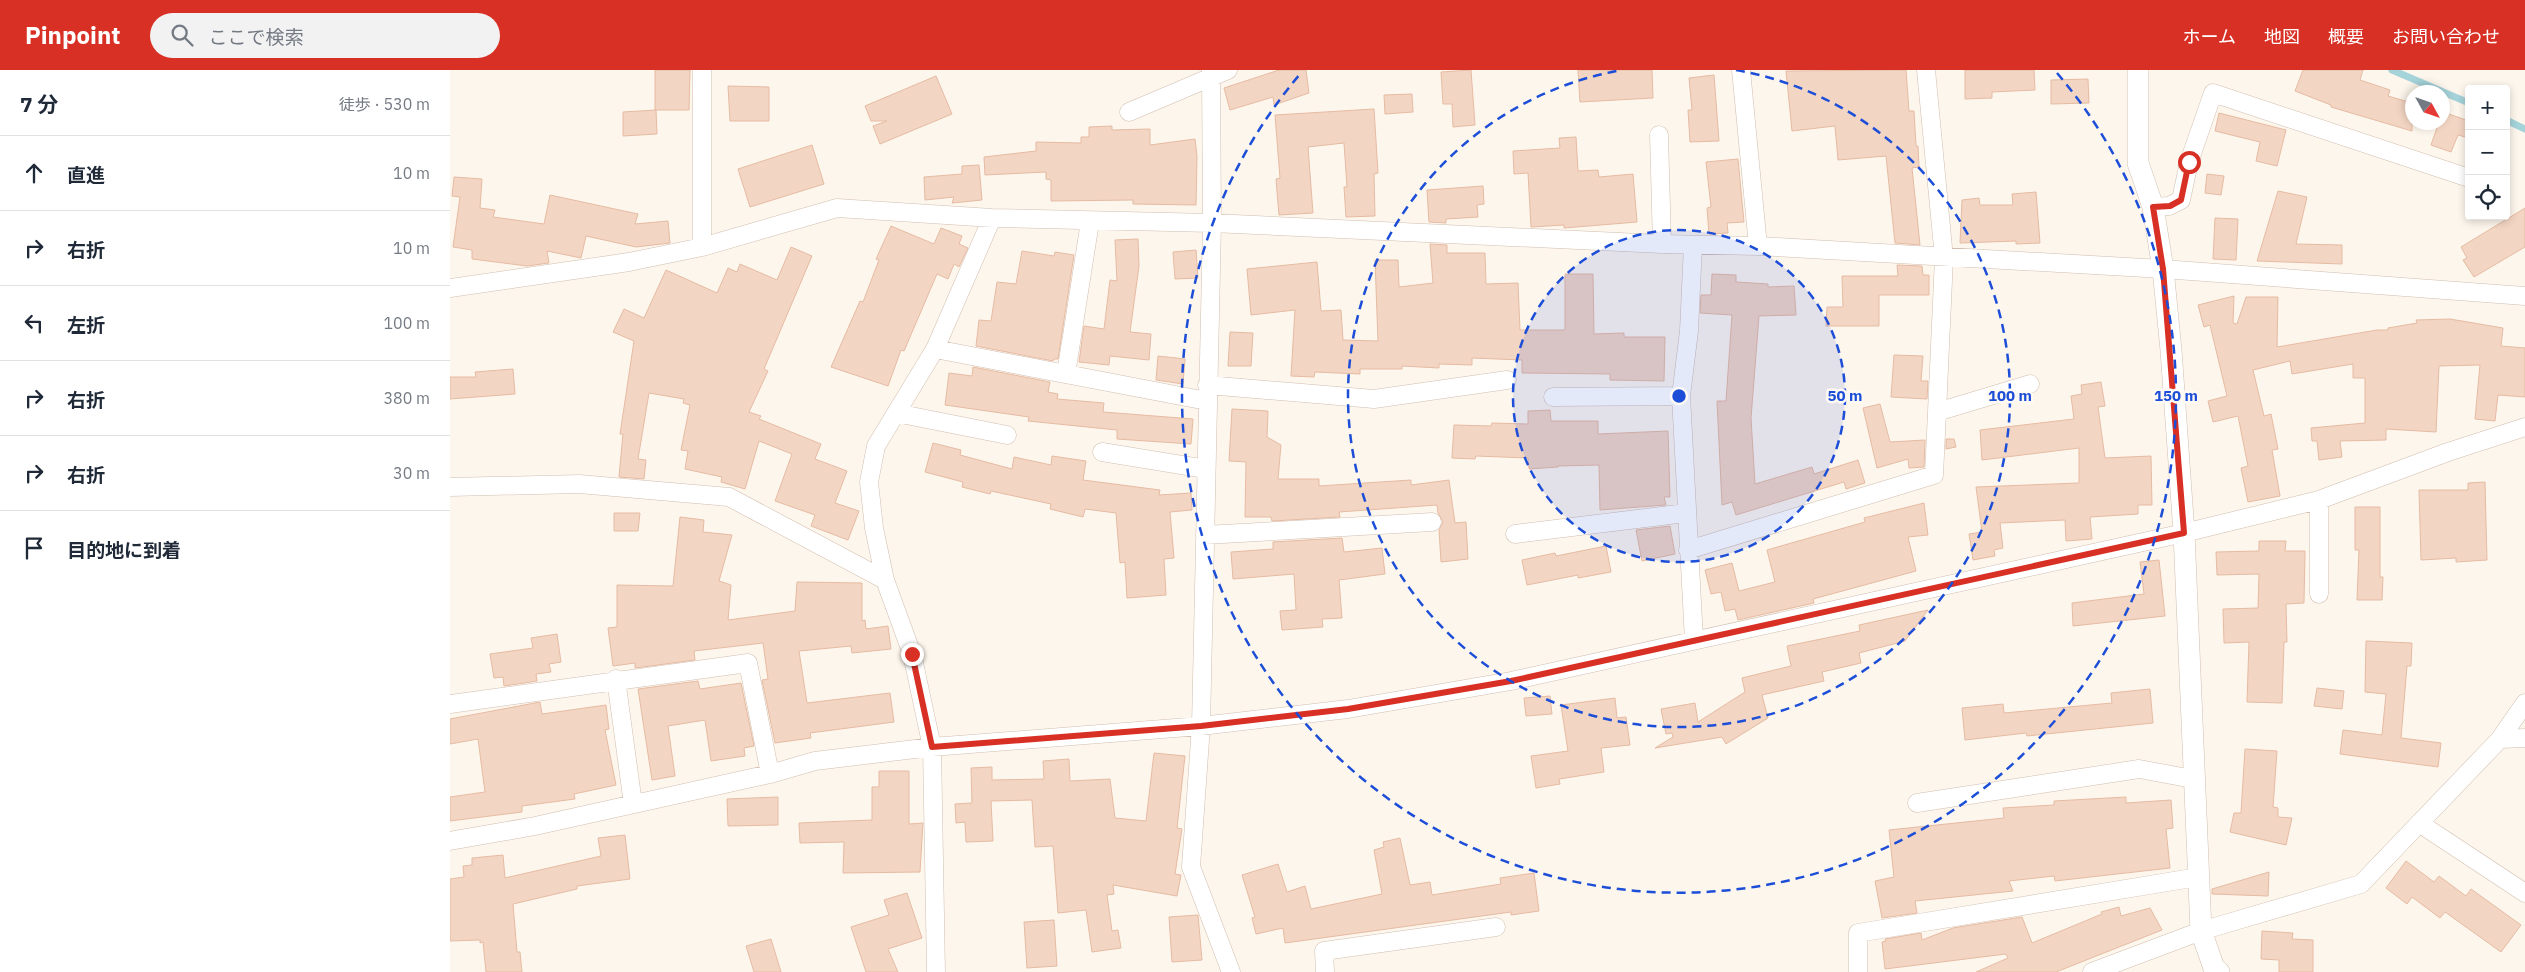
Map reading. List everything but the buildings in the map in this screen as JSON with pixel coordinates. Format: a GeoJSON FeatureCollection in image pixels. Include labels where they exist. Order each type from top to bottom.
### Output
{"type":"FeatureCollection","features":[{"type":"Feature","properties":{"kind":"street"},"geometry":{"type":"LineString","coordinates":[[702,70],[702,247]]}},
{"type":"Feature","properties":{"kind":"street"},"geometry":{"type":"LineString","coordinates":[[1741,70],[1758,246]]}},
{"type":"Feature","properties":{"kind":"street"},"geometry":{"type":"LineString","coordinates":[[1688,550],[1934,475],[1944,258],[1926,70]]}},
{"type":"Feature","properties":{"kind":"street"},"geometry":{"type":"LineString","coordinates":[[2138,70],[2138,163],[2153,207],[2163,269],[2184,533],[2193,779],[2201,931],[2214,968],[2219,972]]}},
{"type":"Feature","properties":{"kind":"street"},"geometry":{"type":"LineString","coordinates":[[1130,112],[1217,72],[1207,393],[1201,726],[1191,867],[1231,972]]}},
{"type":"Feature","properties":{"kind":"street"},"geometry":{"type":"LineString","coordinates":[[2153,207],[2170,206],[2181,200],[2189,162],[2213,93],[2465,177]]}},
{"type":"Feature","properties":{"kind":"street"},"geometry":{"type":"LineString","coordinates":[[1659,135],[1662,244]]}},
{"type":"Feature","properties":{"kind":"street"},"geometry":{"type":"LineString","coordinates":[[450,288],[629,262],[702,247],[837,208],[992,218],[1090,222],[1212,223],[1662,244],[1758,246],[2163,269],[2525,296]]}},
{"type":"Feature","properties":{"kind":"street"},"geometry":{"type":"LineString","coordinates":[[936,972],[932,747],[912,654],[885,580],[874,528],[870,482],[876,446],[935,349],[992,218]]}},
{"type":"Feature","properties":{"kind":"street"},"geometry":{"type":"LineString","coordinates":[[1066,374],[1090,222]]}},
{"type":"Feature","properties":{"kind":"street"},"geometry":{"type":"LineString","coordinates":[[1693,245],[1689,331],[1681,396],[1694,640]]}},
{"type":"Feature","properties":{"kind":"street"},"geometry":{"type":"LineString","coordinates":[[935,349],[1066,374],[1207,393],[1374,399],[1507,380]]}},
{"type":"Feature","properties":{"kind":"street"},"geometry":{"type":"LineString","coordinates":[[1938,412],[2030,384]]}},
{"type":"Feature","properties":{"kind":"street"},"geometry":{"type":"LineString","coordinates":[[1553,397],[1681,396]]}},
{"type":"Feature","properties":{"kind":"street"},"geometry":{"type":"LineString","coordinates":[[896,413],[1007,434]]}},
{"type":"Feature","properties":{"kind":"street"},"geometry":{"type":"LineString","coordinates":[[450,841],[535,826],[770,774],[815,760],[932,747],[1201,726],[1348,709],[1501,682],[2184,533],[2319,500],[2448,452],[2525,427]]}},
{"type":"Feature","properties":{"kind":"street"},"geometry":{"type":"LineString","coordinates":[[1102,452],[1206,469]]}},
{"type":"Feature","properties":{"kind":"street"},"geometry":{"type":"LineString","coordinates":[[450,487],[579,484],[729,497],[885,580]]}},
{"type":"Feature","properties":{"kind":"street"},"geometry":{"type":"LineString","coordinates":[[2319,500],[2319,594]]}},
{"type":"Feature","properties":{"kind":"street"},"geometry":{"type":"LineString","coordinates":[[1515,534],[1686,514]]}},
{"type":"Feature","properties":{"kind":"street"},"geometry":{"type":"LineString","coordinates":[[1205,535],[1432,522]]}},
{"type":"Feature","properties":{"kind":"street"},"geometry":{"type":"LineString","coordinates":[[450,704],[616,679],[748,663],[770,774]]}},
{"type":"Feature","properties":{"kind":"street"},"geometry":{"type":"LineString","coordinates":[[616,679],[633,804]]}},
{"type":"Feature","properties":{"kind":"street"},"geometry":{"type":"LineString","coordinates":[[2092,972],[2201,931],[2361,884],[2500,739],[2525,703]]}},
{"type":"Feature","properties":{"kind":"street"},"geometry":{"type":"LineString","coordinates":[[2500,739],[2525,738]]}},
{"type":"Feature","properties":{"kind":"street"},"geometry":{"type":"LineString","coordinates":[[1917,803],[2139,769],[2193,779]]}},
{"type":"Feature","properties":{"kind":"street"},"geometry":{"type":"LineString","coordinates":[[2419,823],[2525,893]]}},
{"type":"Feature","properties":{"kind":"street"},"geometry":{"type":"LineString","coordinates":[[1858,972],[1858,933],[2198,877]]}},
{"type":"Feature","properties":{"kind":"street"},"geometry":{"type":"LineString","coordinates":[[1325,972],[1324,951],[1496,927]]}},
{"type":"Feature","properties":{"kind":"waterway"},"geometry":{"type":"LineString","coordinates":[[2392,70],[2465,101]]}},
{"type":"Feature","properties":{"kind":"waterway"},"geometry":{"type":"LineString","coordinates":[[2510,122],[2525,129]]}},
{"type":"Feature","properties":{"kind":"route"},"geometry":{"type":"LineString","coordinates":[[912,654],[932,747],[1201,726],[1348,709],[1511,681],[2184,533],[2171,350],[2163,269],[2153,207],[2170,206],[2181,200],[2189,162]]}}]}
